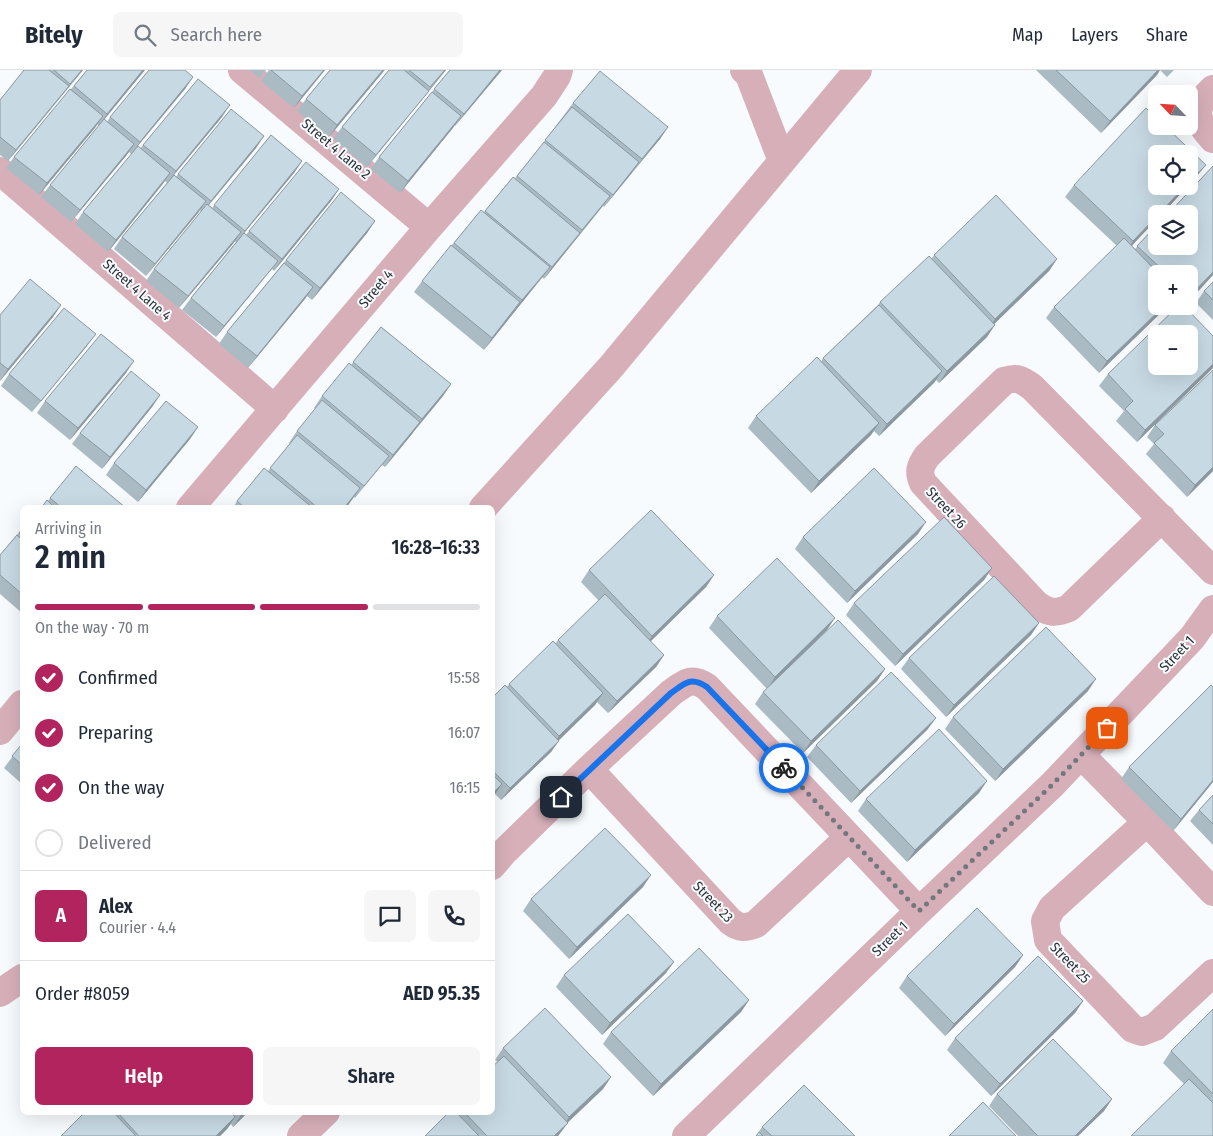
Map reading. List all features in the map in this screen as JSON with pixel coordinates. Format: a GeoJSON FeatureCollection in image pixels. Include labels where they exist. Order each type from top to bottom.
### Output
{"type":"FeatureCollection","features":[{"type":"Feature","properties":{"kind":"street","name":"Street 4 Lane 2"},"geometry":{"type":"LineString","coordinates":[[242,70],[429,227]]}},
{"type":"Feature","properties":{"kind":"street","name":"Street 4"},"geometry":{"type":"LineString","coordinates":[[193,505],[429,227],[544,96],[559,70]]}},
{"type":"Feature","properties":{"kind":"street"},"geometry":{"type":"LineString","coordinates":[[744,70],[749,75],[782,162]]}},
{"type":"Feature","properties":{"kind":"street"},"geometry":{"type":"LineString","coordinates":[[486,505],[610,368],[858,70]]}},
{"type":"Feature","properties":{"kind":"street"},"geometry":{"type":"LineString","coordinates":[[1213,89],[1202,101],[1198,109],[1198,117],[1204,130],[1213,139]]}},
{"type":"Feature","properties":{"kind":"street","name":"Street 4 Lane 4"},"geometry":{"type":"LineString","coordinates":[[0,171],[275,408]]}},
{"type":"Feature","properties":{"kind":"street","name":"Street 26"},"geometry":{"type":"LineString","coordinates":[[1162,518],[1069,608],[1059,613],[1052,612],[1042,609],[1036,604],[923,483],[920,469],[927,456],[1004,381],[1016,378],[1032,387],[1162,518],[1213,571]]}},
{"type":"Feature","properties":{"kind":"street","name":"Street 1"},"geometry":{"type":"LineString","coordinates":[[686,1136],[1052,785],[1192,638],[1213,608]]}},
{"type":"Feature","properties":{"kind":"street"},"geometry":{"type":"LineString","coordinates":[[495,862],[589,769],[671,693],[684,684],[699,681],[707,687],[919,911]]}},
{"type":"Feature","properties":{"kind":"street"},"geometry":{"type":"LineString","coordinates":[[0,731],[20,706]]}},
{"type":"Feature","properties":{"kind":"street"},"geometry":{"type":"LineString","coordinates":[[1081,755],[1213,892]]}},
{"type":"Feature","properties":{"kind":"street","name":"Street 23"},"geometry":{"type":"LineString","coordinates":[[589,769],[730,921],[740,927],[747,928],[756,924],[849,836]]}},
{"type":"Feature","properties":{"kind":"street","name":"Street 25"},"geometry":{"type":"LineString","coordinates":[[1147,822],[1052,908],[1045,921],[1048,940],[1133,1029],[1142,1032],[1155,1027],[1213,973]]}},
{"type":"Feature","properties":{"kind":"street"},"geometry":{"type":"LineString","coordinates":[[0,993],[20,979]]}},
{"type":"Feature","properties":{"kind":"street"},"geometry":{"type":"LineString","coordinates":[[302,1136],[323,1115]]}},
{"type":"Feature","properties":{"kind":"building"},"geometry":{"type":"Polygon","coordinates":[[[24,70],[49,70],[69,86],[16,150],[0,137],[0,100],[24,70]]]}},
{"type":"Feature","properties":{"kind":"building"},"geometry":{"type":"Polygon","coordinates":[[[54,70],[82,70],[70,84],[54,70]]]}},
{"type":"Feature","properties":{"kind":"building"},"geometry":{"type":"Polygon","coordinates":[[[87,70],[143,70],[107,114],[74,86],[87,70]]]}},
{"type":"Feature","properties":{"kind":"building"},"geometry":{"type":"Polygon","coordinates":[[[149,70],[185,70],[193,77],[140,142],[110,117],[149,70]]]}},
{"type":"Feature","properties":{"kind":"building"},"geometry":{"type":"Polygon","coordinates":[[[271,70],[324,70],[302,96],[271,70]]]}},
{"type":"Feature","properties":{"kind":"building"},"geometry":{"type":"Polygon","coordinates":[[[330,70],[383,70],[337,125],[306,99],[330,70]]]}},
{"type":"Feature","properties":{"kind":"building"},"geometry":{"type":"Polygon","coordinates":[[[389,70],[404,70],[429,91],[376,155],[342,127],[389,70]]]}},
{"type":"Feature","properties":{"kind":"building"},"geometry":{"type":"Polygon","coordinates":[[[409,70],[445,70],[430,87],[409,70]]]}},
{"type":"Feature","properties":{"kind":"building"},"geometry":{"type":"Polygon","coordinates":[[[450,70],[500,70],[464,114],[434,89],[450,70]]]}},
{"type":"Feature","properties":{"kind":"building"},"geometry":{"type":"Polygon","coordinates":[[[1056,70],[1158,70],[1110,121],[1056,70]]]}},
{"type":"Feature","properties":{"kind":"building"},"geometry":{"type":"Polygon","coordinates":[[[600,71],[668,127],[642,159],[573,103],[600,71]]]}},
{"type":"Feature","properties":{"kind":"building"},"geometry":{"type":"Polygon","coordinates":[[[198,79],[230,105],[176,171],[143,145],[198,79]]]}},
{"type":"Feature","properties":{"kind":"building"},"geometry":{"type":"Polygon","coordinates":[[[70,89],[103,116],[47,183],[14,157],[70,89]]]}},
{"type":"Feature","properties":{"kind":"building"},"geometry":{"type":"Polygon","coordinates":[[[432,92],[461,116],[408,181],[379,157],[432,92]]]}},
{"type":"Feature","properties":{"kind":"building"},"geometry":{"type":"Polygon","coordinates":[[[572,107],[639,162],[613,195],[545,140],[572,107]]]}},
{"type":"Feature","properties":{"kind":"building"},"geometry":{"type":"Polygon","coordinates":[[[1146,108],[1148,110],[1148,135],[1174,135],[1185,145],[1148,145],[1148,195],[1177,195],[1167,205],[1148,205],[1148,225],[1133,241],[1074,185],[1146,108]]]}},
{"type":"Feature","properties":{"kind":"building"},"geometry":{"type":"Polygon","coordinates":[[[231,109],[264,136],[211,201],[178,174],[231,109]]]}},
{"type":"Feature","properties":{"kind":"building"},"geometry":{"type":"Polygon","coordinates":[[[104,119],[134,144],[80,210],[50,185],[104,119]]]}},
{"type":"Feature","properties":{"kind":"building"},"geometry":{"type":"Polygon","coordinates":[[[271,135],[302,161],[245,231],[214,205],[271,135]]]}},
{"type":"Feature","properties":{"kind":"building"},"geometry":{"type":"Polygon","coordinates":[[[544,142],[610,196],[582,230],[517,176],[544,142]]]}},
{"type":"Feature","properties":{"kind":"building"},"geometry":{"type":"Polygon","coordinates":[[[138,146],[170,173],[116,240],[83,212],[138,146]]]}},
{"type":"Feature","properties":{"kind":"building"},"geometry":{"type":"Polygon","coordinates":[[[1198,157],[1206,165],[1198,173],[1198,157]]]}},
{"type":"Feature","properties":{"kind":"building"},"geometry":{"type":"Polygon","coordinates":[[[306,162],[339,189],[282,259],[249,231],[306,162]]]}},
{"type":"Feature","properties":{"kind":"building"},"geometry":{"type":"Polygon","coordinates":[[[1213,166],[1213,272],[1198,288],[1198,265],[1157,265],[1137,246],[1148,234],[1148,255],[1198,255],[1198,205],[1176,205],[1186,195],[1198,195],[1198,182],[1213,166]]]}},
{"type":"Feature","properties":{"kind":"building"},"geometry":{"type":"Polygon","coordinates":[[[174,175],[206,201],[155,264],[122,237],[174,175]]]}},
{"type":"Feature","properties":{"kind":"building"},"geometry":{"type":"Polygon","coordinates":[[[513,177],[580,233],[552,267],[485,211],[513,177]]]}},
{"type":"Feature","properties":{"kind":"building"},"geometry":{"type":"Polygon","coordinates":[[[341,192],[375,221],[320,288],[286,260],[341,192]]]}},
{"type":"Feature","properties":{"kind":"building"},"geometry":{"type":"Polygon","coordinates":[[[996,195],[1057,259],[995,319],[934,255],[996,195]]]}},
{"type":"Feature","properties":{"kind":"building"},"geometry":{"type":"Polygon","coordinates":[[[207,204],[241,232],[188,296],[154,269],[207,204]]]}},
{"type":"Feature","properties":{"kind":"building"},"geometry":{"type":"Polygon","coordinates":[[[481,210],[550,267],[522,300],[454,243],[481,210]]]}},
{"type":"Feature","properties":{"kind":"building"},"geometry":{"type":"Polygon","coordinates":[[[244,233],[278,261],[224,326],[191,298],[244,233]]]}},
{"type":"Feature","properties":{"kind":"building"},"geometry":{"type":"Polygon","coordinates":[[[1124,238],[1150,265],[1148,265],[1148,315],[1155,315],[1107,361],[1054,307],[1124,238]]]}},
{"type":"Feature","properties":{"kind":"building"},"geometry":{"type":"Polygon","coordinates":[[[451,245],[520,302],[492,338],[422,281],[451,245]]]}},
{"type":"Feature","properties":{"kind":"building"},"geometry":{"type":"Polygon","coordinates":[[[929,256],[995,325],[947,371],[880,302],[929,256]]]}},
{"type":"Feature","properties":{"kind":"building"},"geometry":{"type":"Polygon","coordinates":[[[284,263],[313,287],[257,356],[227,332],[284,263]]]}},
{"type":"Feature","properties":{"kind":"building"},"geometry":{"type":"Polygon","coordinates":[[[30,279],[61,305],[8,369],[0,363],[0,315],[30,279]]]}},
{"type":"Feature","properties":{"kind":"building"},"geometry":{"type":"Polygon","coordinates":[[[1213,282],[1213,300],[1204,291],[1213,282]]]}},
{"type":"Feature","properties":{"kind":"building"},"geometry":{"type":"Polygon","coordinates":[[[879,305],[942,371],[887,424],[823,358],[879,305]]]}},
{"type":"Feature","properties":{"kind":"building"},"geometry":{"type":"Polygon","coordinates":[[[64,308],[96,334],[41,401],[9,374],[64,308]]]}},
{"type":"Feature","properties":{"kind":"building"},"geometry":{"type":"Polygon","coordinates":[[[1169,315],[1193,315],[1213,336],[1213,364],[1145,430],[1125,409],[1133,401],[1108,374],[1148,335],[1148,375],[1198,375],[1198,325],[1158,325],[1169,315]]]}},
{"type":"Feature","properties":{"kind":"building"},"geometry":{"type":"Polygon","coordinates":[[[381,327],[451,384],[422,419],[353,362],[381,327]]]}},
{"type":"Feature","properties":{"kind":"building"},"geometry":{"type":"Polygon","coordinates":[[[101,334],[134,361],[78,428],[45,401],[101,334]]]}},
{"type":"Feature","properties":{"kind":"building"},"geometry":{"type":"Polygon","coordinates":[[[817,357],[879,423],[819,481],[756,416],[817,357]]]}},
{"type":"Feature","properties":{"kind":"building"},"geometry":{"type":"Polygon","coordinates":[[[349,363],[420,422],[393,455],[322,396],[349,363]]]}},
{"type":"Feature","properties":{"kind":"building"},"geometry":{"type":"Polygon","coordinates":[[[1213,370],[1213,467],[1195,485],[1154,443],[1164,434],[1155,425],[1213,370]]]}},
{"type":"Feature","properties":{"kind":"building"},"geometry":{"type":"Polygon","coordinates":[[[131,371],[160,395],[110,457],[80,433],[131,371]]]}},
{"type":"Feature","properties":{"kind":"building"},"geometry":{"type":"Polygon","coordinates":[[[322,400],[389,456],[364,486],[297,431],[322,400]]]}},
{"type":"Feature","properties":{"kind":"building"},"geometry":{"type":"Polygon","coordinates":[[[166,401],[198,427],[146,490],[114,463],[166,401]]]}},
{"type":"Feature","properties":{"kind":"building"},"geometry":{"type":"Polygon","coordinates":[[[297,435],[360,488],[346,505],[314,505],[270,468],[297,435]]]}},
{"type":"Feature","properties":{"kind":"building"},"geometry":{"type":"Polygon","coordinates":[[[76,466],[122,505],[58,505],[50,498],[76,466]]]}},
{"type":"Feature","properties":{"kind":"building"},"geometry":{"type":"Polygon","coordinates":[[[264,468],[309,505],[242,505],[237,501],[264,468]]]}},
{"type":"Feature","properties":{"kind":"building"},"geometry":{"type":"Polygon","coordinates":[[[874,468],[926,522],[855,591],[803,537],[874,468]]]}},
{"type":"Feature","properties":{"kind":"building"},"geometry":{"type":"Polygon","coordinates":[[[47,500],[52,505],[43,505],[47,500]]]}},
{"type":"Feature","properties":{"kind":"building"},"geometry":{"type":"Polygon","coordinates":[[[651,510],[714,575],[652,636],[589,570],[651,510]]]}},
{"type":"Feature","properties":{"kind":"building"},"geometry":{"type":"Polygon","coordinates":[[[944,517],[992,568],[903,654],[854,603],[944,517]]]}},
{"type":"Feature","properties":{"kind":"building"},"geometry":{"type":"Polygon","coordinates":[[[17,535],[20,538],[20,592],[0,575],[0,555],[17,535]]]}},
{"type":"Feature","properties":{"kind":"building"},"geometry":{"type":"Polygon","coordinates":[[[777,558],[835,618],[775,677],[717,616],[777,558]]]}},
{"type":"Feature","properties":{"kind":"building"},"geometry":{"type":"Polygon","coordinates":[[[994,576],[1039,623],[954,705],[909,658],[994,576]]]}},
{"type":"Feature","properties":{"kind":"building"},"geometry":{"type":"Polygon","coordinates":[[[605,594],[664,655],[617,701],[558,640],[605,594]]]}},
{"type":"Feature","properties":{"kind":"building"},"geometry":{"type":"Polygon","coordinates":[[[838,620],[885,669],[811,741],[763,692],[838,620]]]}},
{"type":"Feature","properties":{"kind":"building"},"geometry":{"type":"Polygon","coordinates":[[[1046,627],[1096,679],[1003,769],[953,717],[1046,627]]]}},
{"type":"Feature","properties":{"kind":"building"},"geometry":{"type":"Polygon","coordinates":[[[553,641],[603,693],[559,736],[509,684],[553,641]]]}},
{"type":"Feature","properties":{"kind":"building"},"geometry":{"type":"Polygon","coordinates":[[[891,672],[936,718],[860,791],[816,745],[891,672]]]}},
{"type":"Feature","properties":{"kind":"building"},"geometry":{"type":"Polygon","coordinates":[[[505,685],[559,741],[510,788],[495,773],[495,695],[505,685]]]}},
{"type":"Feature","properties":{"kind":"building"},"geometry":{"type":"Polygon","coordinates":[[[1211,685],[1213,687],[1213,780],[1181,819],[1129,767],[1211,685]]]}},
{"type":"Feature","properties":{"kind":"building"},"geometry":{"type":"Polygon","coordinates":[[[939,729],[987,781],[915,850],[866,799],[939,729]]]}},
{"type":"Feature","properties":{"kind":"building"},"geometry":{"type":"Polygon","coordinates":[[[20,746],[20,763],[12,756],[20,746]]]}},
{"type":"Feature","properties":{"kind":"building"},"geometry":{"type":"Polygon","coordinates":[[[495,777],[502,784],[495,791],[495,777]]]}},
{"type":"Feature","properties":{"kind":"building"},"geometry":{"type":"Polygon","coordinates":[[[1213,795],[1213,824],[1199,810],[1213,795]]]}},
{"type":"Feature","properties":{"kind":"building"},"geometry":{"type":"Polygon","coordinates":[[[605,828],[651,875],[577,947],[531,899],[605,828]]]}},
{"type":"Feature","properties":{"kind":"building"},"geometry":{"type":"Polygon","coordinates":[[[977,908],[1023,955],[954,1024],[907,976],[977,908]]]}},
{"type":"Feature","properties":{"kind":"building"},"geometry":{"type":"Polygon","coordinates":[[[628,914],[674,962],[610,1023],[564,975],[628,914]]]}},
{"type":"Feature","properties":{"kind":"building"},"geometry":{"type":"Polygon","coordinates":[[[699,948],[749,1000],[661,1084],[611,1032],[699,948]]]}},
{"type":"Feature","properties":{"kind":"building"},"geometry":{"type":"Polygon","coordinates":[[[1038,956],[1083,1001],[1000,1084],[955,1038],[1038,956]]]}},
{"type":"Feature","properties":{"kind":"building"},"geometry":{"type":"Polygon","coordinates":[[[545,1008],[611,1077],[569,1117],[503,1048],[545,1008]]]}},
{"type":"Feature","properties":{"kind":"building"},"geometry":{"type":"Polygon","coordinates":[[[1213,1009],[1213,1094],[1171,1051],[1213,1009]]]}},
{"type":"Feature","properties":{"kind":"building"},"geometry":{"type":"Polygon","coordinates":[[[1053,1039],[1112,1099],[1075,1136],[1038,1136],[997,1094],[1053,1039]]]}},
{"type":"Feature","properties":{"kind":"building"},"geometry":{"type":"Polygon","coordinates":[[[504,1056],[568,1123],[554,1136],[487,1136],[467,1115],[495,1115],[495,1064],[504,1056]]]}},
{"type":"Feature","properties":{"kind":"building"},"geometry":{"type":"Polygon","coordinates":[[[1189,1079],[1213,1103],[1213,1136],[1131,1136],[1189,1079]]]}},
{"type":"Feature","properties":{"kind":"building"},"geometry":{"type":"Polygon","coordinates":[[[804,1085],[855,1136],[772,1136],[762,1127],[804,1085]]]}},
{"type":"Feature","properties":{"kind":"building"},"geometry":{"type":"Polygon","coordinates":[[[983,1102],[1016,1136],[949,1136],[983,1102]]]}},
{"type":"Feature","properties":{"kind":"building"},"geometry":{"type":"Polygon","coordinates":[[[82,1115],[116,1115],[136,1136],[61,1136],[82,1115]]]}},
{"type":"Feature","properties":{"kind":"building"},"geometry":{"type":"Polygon","coordinates":[[[120,1115],[233,1115],[235,1117],[216,1136],[139,1136],[120,1115]]]}},
{"type":"Feature","properties":{"kind":"building"},"geometry":{"type":"Polygon","coordinates":[[[446,1115],[459,1115],[479,1136],[425,1136],[446,1115]]]}},
{"type":"Feature","properties":{"kind":"way so far"},"geometry":{"type":"LineString","coordinates":[[784,768],[919,911],[1052,785],[1107,728]]}},
{"type":"Feature","properties":{"kind":"route"},"geometry":{"type":"LineString","coordinates":[[561,797],[671,693],[690,682],[699,681],[707,687],[784,768]]}}]}
